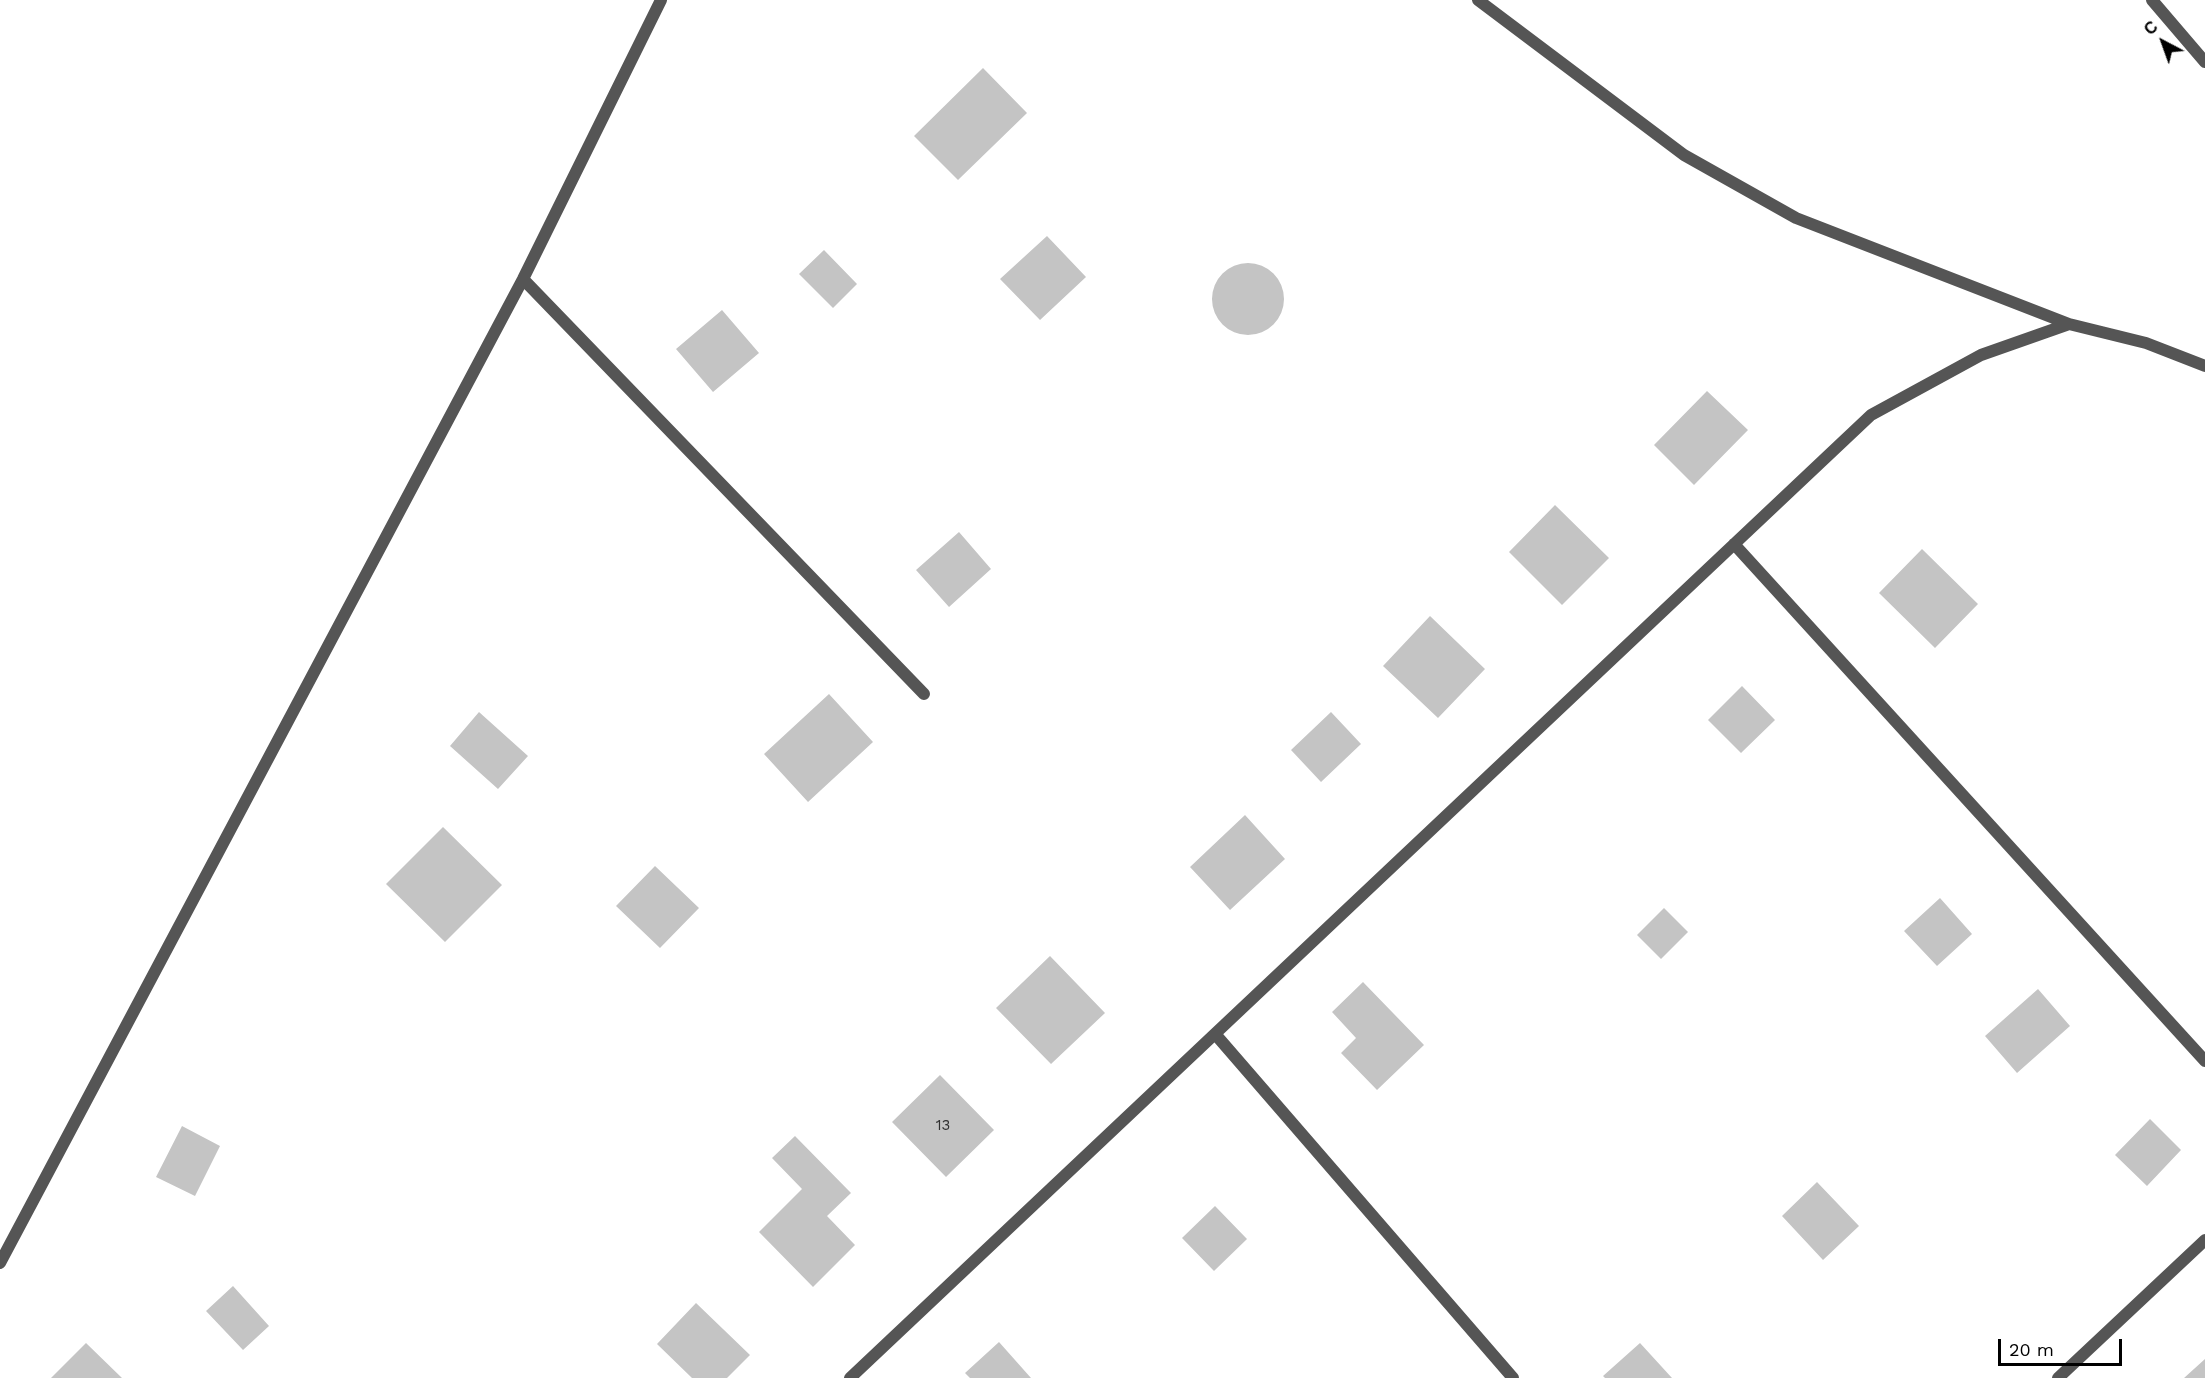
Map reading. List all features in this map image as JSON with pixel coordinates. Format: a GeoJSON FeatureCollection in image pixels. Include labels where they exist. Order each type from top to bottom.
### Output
{"type":"FeatureCollection","features":[{"type":"Feature","properties":{"kind":"street"},"geometry":{"type":"LineString","coordinates":[[0,1263],[523,279],[661,0]]}},
{"type":"Feature","properties":{"kind":"street"},"geometry":{"type":"LineString","coordinates":[[1478,0],[1684,155],[1796,218],[2069,324],[2146,343],[2205,366]]}},
{"type":"Feature","properties":{"kind":"street"},"geometry":{"type":"LineString","coordinates":[[2152,0],[2205,62]]}},
{"type":"Feature","properties":{"kind":"street"},"geometry":{"type":"LineString","coordinates":[[523,279],[924,694]]}},
{"type":"Feature","properties":{"kind":"street"},"geometry":{"type":"LineString","coordinates":[[850,1378],[1871,415],[1981,355],[2069,324]]}},
{"type":"Feature","properties":{"kind":"street"},"geometry":{"type":"LineString","coordinates":[[1734,544],[2205,1062]]}},
{"type":"Feature","properties":{"kind":"street"},"geometry":{"type":"LineString","coordinates":[[1216,1035],[1513,1378]]}},
{"type":"Feature","properties":{"kind":"street"},"geometry":{"type":"LineString","coordinates":[[2058,1378],[2205,1240]]}},
{"type":"Feature","properties":{"kind":"building"},"geometry":{"type":"Polygon","coordinates":[[[983,68],[1027,113],[958,180],[914,136],[983,68]]]}},
{"type":"Feature","properties":{"kind":"building"},"geometry":{"type":"Polygon","coordinates":[[[1047,236],[1086,277],[1040,320],[1000,279],[1047,236]]]}},
{"type":"Feature","properties":{"kind":"building"},"geometry":{"type":"Polygon","coordinates":[[[824,250],[857,284],[833,308],[799,274],[824,250]]]}},
{"type":"Feature","properties":{"kind":"building"},"geometry":{"type":"Polygon","coordinates":[[[1255,263],[1274,273],[1282,285],[1284,299],[1282,313],[1274,325],[1262,333],[1241,335],[1222,325],[1214,313],[1212,292],[1222,273],[1234,265],[1255,263]]]}},
{"type":"Feature","properties":{"kind":"building"},"geometry":{"type":"Polygon","coordinates":[[[722,310],[759,353],[713,392],[676,349],[722,310]]]}},
{"type":"Feature","properties":{"kind":"building"},"geometry":{"type":"Polygon","coordinates":[[[1707,391],[1748,430],[1694,485],[1654,445],[1707,391]]]}},
{"type":"Feature","properties":{"kind":"building"},"geometry":{"type":"Polygon","coordinates":[[[1555,505],[1609,558],[1562,605],[1509,552],[1555,505]]]}},
{"type":"Feature","properties":{"kind":"building"},"geometry":{"type":"Polygon","coordinates":[[[959,532],[991,569],[949,607],[916,570],[959,532]]]}},
{"type":"Feature","properties":{"kind":"building"},"geometry":{"type":"Polygon","coordinates":[[[1922,549],[1978,604],[1935,648],[1879,593],[1922,549]]]}},
{"type":"Feature","properties":{"kind":"building"},"geometry":{"type":"Polygon","coordinates":[[[1430,616],[1485,669],[1438,718],[1383,666],[1430,616]]]}},
{"type":"Feature","properties":{"kind":"building"},"geometry":{"type":"Polygon","coordinates":[[[1742,686],[1775,720],[1741,753],[1708,720],[1742,686]]]}},
{"type":"Feature","properties":{"kind":"building"},"geometry":{"type":"Polygon","coordinates":[[[829,694],[873,742],[808,802],[764,754],[829,694]]]}},
{"type":"Feature","properties":{"kind":"building"},"geometry":{"type":"Polygon","coordinates":[[[479,712],[528,756],[498,789],[450,746],[479,712]]]}},
{"type":"Feature","properties":{"kind":"building"},"geometry":{"type":"Polygon","coordinates":[[[1331,712],[1361,744],[1321,782],[1291,750],[1331,712]]]}},
{"type":"Feature","properties":{"kind":"building"},"geometry":{"type":"Polygon","coordinates":[[[1245,815],[1285,859],[1230,910],[1190,867],[1245,815]]]}},
{"type":"Feature","properties":{"kind":"building"},"geometry":{"type":"Polygon","coordinates":[[[443,827],[502,885],[445,942],[386,884],[443,827]]]}},
{"type":"Feature","properties":{"kind":"building"},"geometry":{"type":"Polygon","coordinates":[[[655,866],[699,908],[660,948],[616,906],[655,866]]]}},
{"type":"Feature","properties":{"kind":"building"},"geometry":{"type":"Polygon","coordinates":[[[1940,898],[1972,934],[1937,966],[1904,931],[1940,898]]]}},
{"type":"Feature","properties":{"kind":"building"},"geometry":{"type":"Polygon","coordinates":[[[1664,908],[1688,932],[1661,959],[1637,935],[1664,908]]]}},
{"type":"Feature","properties":{"kind":"building"},"geometry":{"type":"Polygon","coordinates":[[[1050,956],[1105,1013],[1051,1064],[996,1008],[1050,956]]]}},
{"type":"Feature","properties":{"kind":"building"},"geometry":{"type":"Polygon","coordinates":[[[1363,982],[1424,1045],[1377,1090],[1341,1053],[1356,1038],[1332,1012],[1363,982]]]}},
{"type":"Feature","properties":{"kind":"building"},"geometry":{"type":"Polygon","coordinates":[[[2038,989],[2070,1026],[2017,1073],[1985,1036],[2038,989]]]}},
{"type":"Feature","properties":{"kind":"building"},"geometry":{"type":"Polygon","coordinates":[[[940,1075],[994,1130],[946,1177],[892,1122],[940,1075]]]}},
{"type":"Feature","properties":{"kind":"building"},"geometry":{"type":"Polygon","coordinates":[[[2150,1119],[2181,1150],[2147,1186],[2115,1155],[2150,1119]]]}},
{"type":"Feature","properties":{"kind":"building"},"geometry":{"type":"Polygon","coordinates":[[[182,1126],[220,1146],[195,1196],[156,1177],[182,1126]]]}},
{"type":"Feature","properties":{"kind":"building"},"geometry":{"type":"Polygon","coordinates":[[[795,1136],[851,1193],[827,1216],[855,1245],[813,1287],[759,1232],[802,1189],[772,1158],[795,1136]]]}},
{"type":"Feature","properties":{"kind":"building"},"geometry":{"type":"Polygon","coordinates":[[[1817,1182],[1859,1226],[1823,1260],[1782,1216],[1817,1182]]]}},
{"type":"Feature","properties":{"kind":"building"},"geometry":{"type":"Polygon","coordinates":[[[1215,1206],[1247,1239],[1214,1271],[1182,1238],[1215,1206]]]}},
{"type":"Feature","properties":{"kind":"building"},"geometry":{"type":"Polygon","coordinates":[[[233,1286],[269,1326],[243,1350],[206,1311],[233,1286]]]}},
{"type":"Feature","properties":{"kind":"building"},"geometry":{"type":"Polygon","coordinates":[[[696,1303],[750,1355],[727,1378],[692,1378],[657,1344],[696,1303]]]}},
{"type":"Feature","properties":{"kind":"building"},"geometry":{"type":"Polygon","coordinates":[[[999,1342],[1031,1378],[970,1378],[965,1373],[999,1342]]]}},
{"type":"Feature","properties":{"kind":"building"},"geometry":{"type":"Polygon","coordinates":[[[86,1343],[122,1378],[51,1378],[86,1343]]]}},
{"type":"Feature","properties":{"kind":"building"},"geometry":{"type":"Polygon","coordinates":[[[1640,1343],[1672,1378],[1605,1378],[1603,1376],[1640,1343]]]}},
{"type":"Feature","properties":{"kind":"building"},"geometry":{"type":"Polygon","coordinates":[[[2205,1359],[2205,1378],[2184,1378],[2205,1359]]]}}]}
